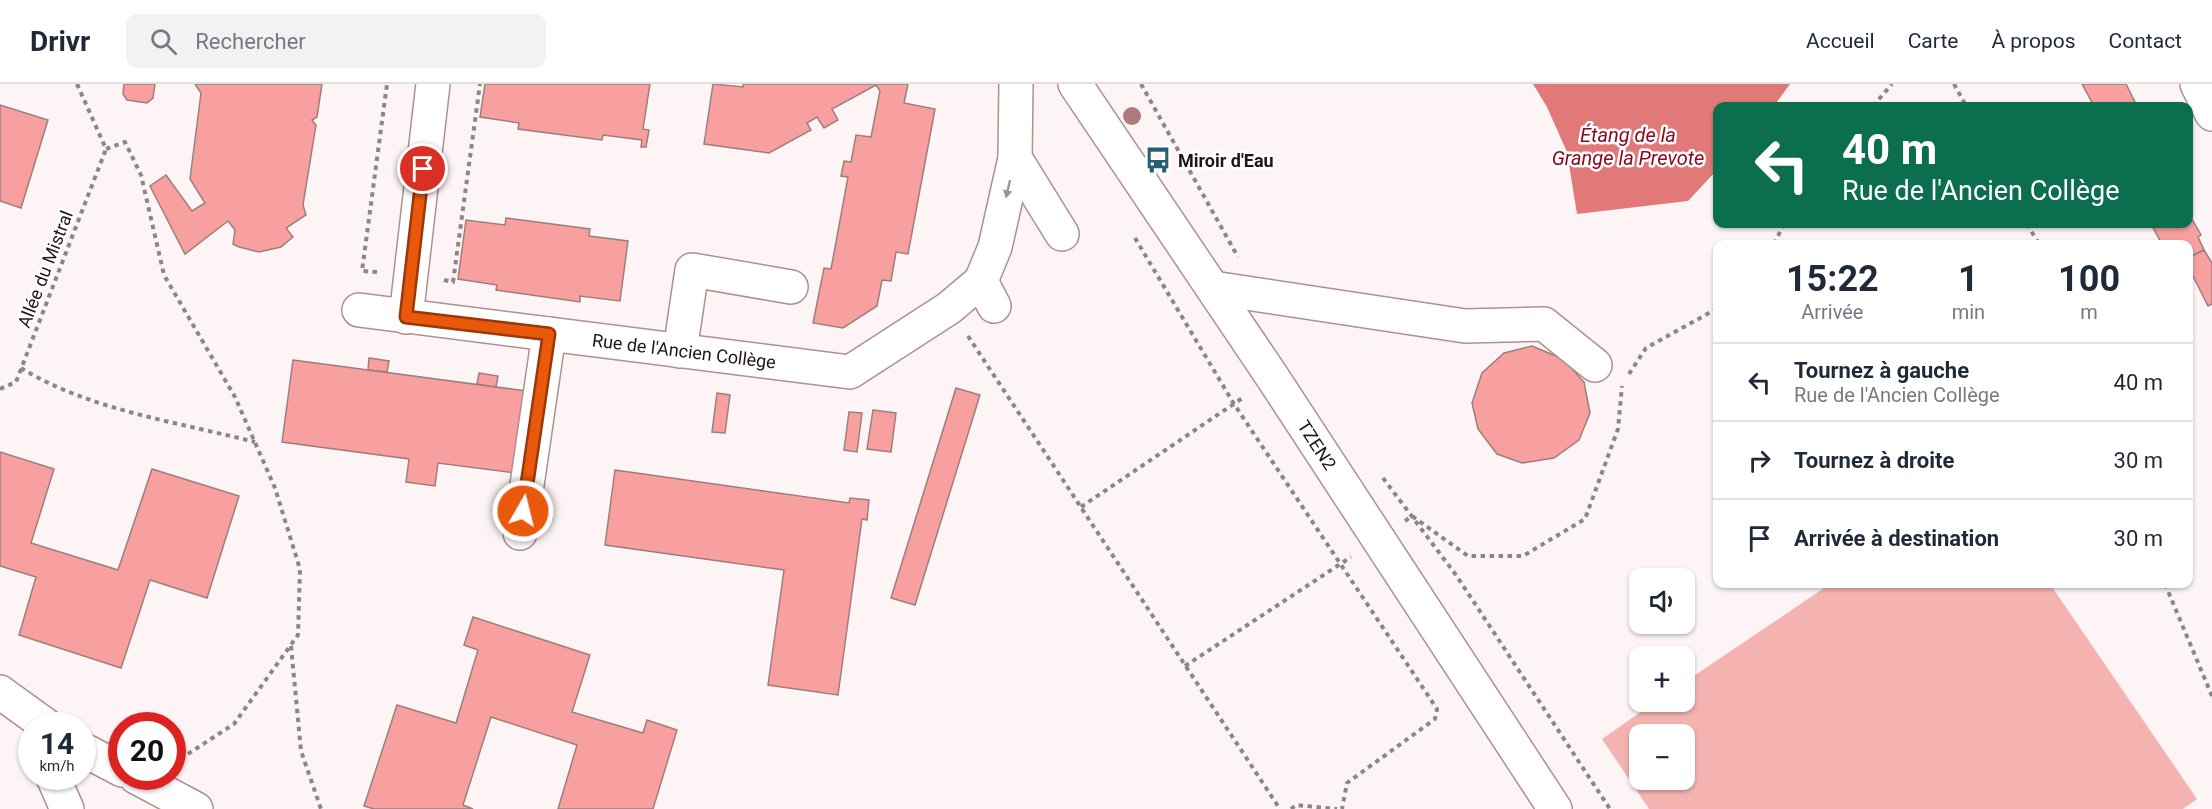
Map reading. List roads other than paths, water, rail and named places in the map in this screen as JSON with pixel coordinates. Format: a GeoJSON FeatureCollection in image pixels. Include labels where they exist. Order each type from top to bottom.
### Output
{"type":"FeatureCollection","features":[{"type":"Feature","properties":{"kind":"street"},"geometry":{"type":"LineString","coordinates":[[406,317],[433,84]]}},
{"type":"Feature","properties":{"kind":"street"},"geometry":{"type":"LineString","coordinates":[[1016,84],[1015,158],[1062,234]]}},
{"type":"Feature","properties":{"kind":"street","name":"TZEN2"},"geometry":{"type":"LineString","coordinates":[[1075,84],[1274,378],[1555,809]]}},
{"type":"Feature","properties":{"kind":"street","name":"Rue de l'Ancien Collège"},"geometry":{"type":"LineString","coordinates":[[359,310],[850,372],[949,308],[987,293],[1015,158]]}},
{"type":"Feature","properties":{"kind":"street"},"geometry":{"type":"LineString","coordinates":[[680,351],[692,270],[791,287]]}},
{"type":"Feature","properties":{"kind":"street"},"geometry":{"type":"LineString","coordinates":[[1213,288],[1465,326],[1544,324],[1595,365]]}},
{"type":"Feature","properties":{"kind":"street"},"geometry":{"type":"LineString","coordinates":[[520,533],[549,334]]}},
{"type":"Feature","properties":{"kind":"street"},"geometry":{"type":"LineString","coordinates":[[59,790],[68,809]]}},
{"type":"Feature","properties":{"kind":"street"},"geometry":{"type":"LineString","coordinates":[[160,790],[196,809]]}},
{"type":"Feature","properties":{"kind":"water","name":"Étang de la Grange la Prevote"},"geometry":{"type":"Polygon","coordinates":[[[1533,84],[1790,84],[1777,102],[1713,102],[1713,174],[1688,201],[1577,214],[1567,152],[1547,107],[1533,84]]]}},
{"type":"Feature","properties":{"kind":"place","name":"Miroir d'Eau"},"geometry":{"type":"Point","coordinates":[1158,160]}}]}
